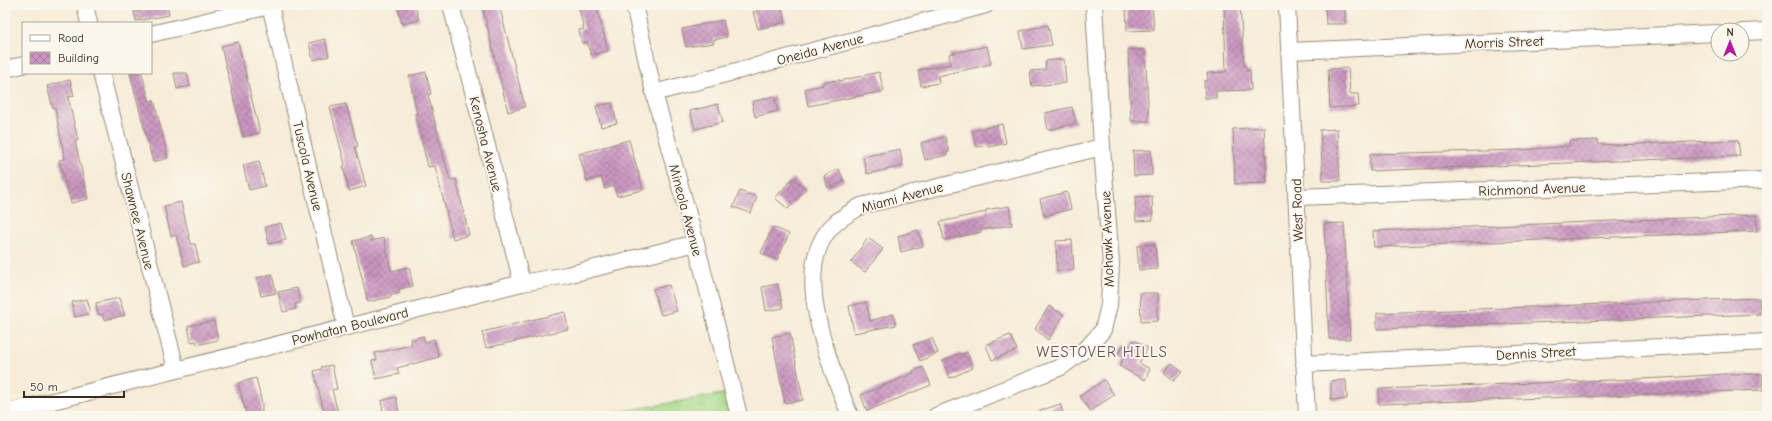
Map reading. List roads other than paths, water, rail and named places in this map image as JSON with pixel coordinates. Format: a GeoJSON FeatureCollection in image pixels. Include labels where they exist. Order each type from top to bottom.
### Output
{"type":"FeatureCollection","features":[{"type":"Feature","properties":{"kind":"street"},"geometry":{"type":"LineString","coordinates":[[85,5],[89,22]]}},
{"type":"Feature","properties":{"kind":"street"},"geometry":{"type":"LineString","coordinates":[[152,34],[271,5]]}},
{"type":"Feature","properties":{"kind":"street","name":"Tuscola Avenue"},"geometry":{"type":"LineString","coordinates":[[271,5],[346,327]]}},
{"type":"Feature","properties":{"kind":"street","name":"Kenosha Avenue"},"geometry":{"type":"LineString","coordinates":[[451,5],[522,283]]}},
{"type":"Feature","properties":{"kind":"street","name":"Mineola Avenue"},"geometry":{"type":"LineString","coordinates":[[634,5],[654,93],[696,243],[739,416]]}},
{"type":"Feature","properties":{"kind":"street","name":"Oneida Avenue"},"geometry":{"type":"LineString","coordinates":[[654,93],[986,5]]}},
{"type":"Feature","properties":{"kind":"street","name":"Mohawk Avenue"},"geometry":{"type":"LineString","coordinates":[[936,416],[1061,367],[1089,346],[1103,330],[1108,305],[1111,263],[1102,147],[1094,5]]}},
{"type":"Feature","properties":{"kind":"street","name":"West Road"},"geometry":{"type":"LineString","coordinates":[[1287,5],[1307,416]]}},
{"type":"Feature","properties":{"kind":"street"},"geometry":{"type":"LineString","coordinates":[[1750,32],[1767,31]]}},
{"type":"Feature","properties":{"kind":"street","name":"Morris Street"},"geometry":{"type":"LineString","coordinates":[[1290,51],[1710,33]]}},
{"type":"Feature","properties":{"kind":"street"},"geometry":{"type":"LineString","coordinates":[[5,70],[22,65]]}},
{"type":"Feature","properties":{"kind":"street","name":"Shawnee Avenue"},"geometry":{"type":"LineString","coordinates":[[101,74],[176,370]]}},
{"type":"Feature","properties":{"kind":"street","name":"Miami Avenue"},"geometry":{"type":"LineString","coordinates":[[850,416],[825,351],[814,289],[814,270],[817,252],[825,235],[837,221],[861,206],[1102,147]]}},
{"type":"Feature","properties":{"kind":"street","name":"Richmond Avenue"},"geometry":{"type":"LineString","coordinates":[[1296,197],[1767,180]]}},
{"type":"Feature","properties":{"kind":"street","name":"Powhatan Boulevard"},"geometry":{"type":"LineString","coordinates":[[5,413],[522,283],[567,275],[696,243]]}},
{"type":"Feature","properties":{"kind":"street","name":"Dennis Street"},"geometry":{"type":"LineString","coordinates":[[1304,364],[1767,342]]}},
{"type":"Feature","properties":{"kind":"district","name":"WESTOVER HILLS"},"geometry":{"type":"Point","coordinates":[1102,352]}}]}
